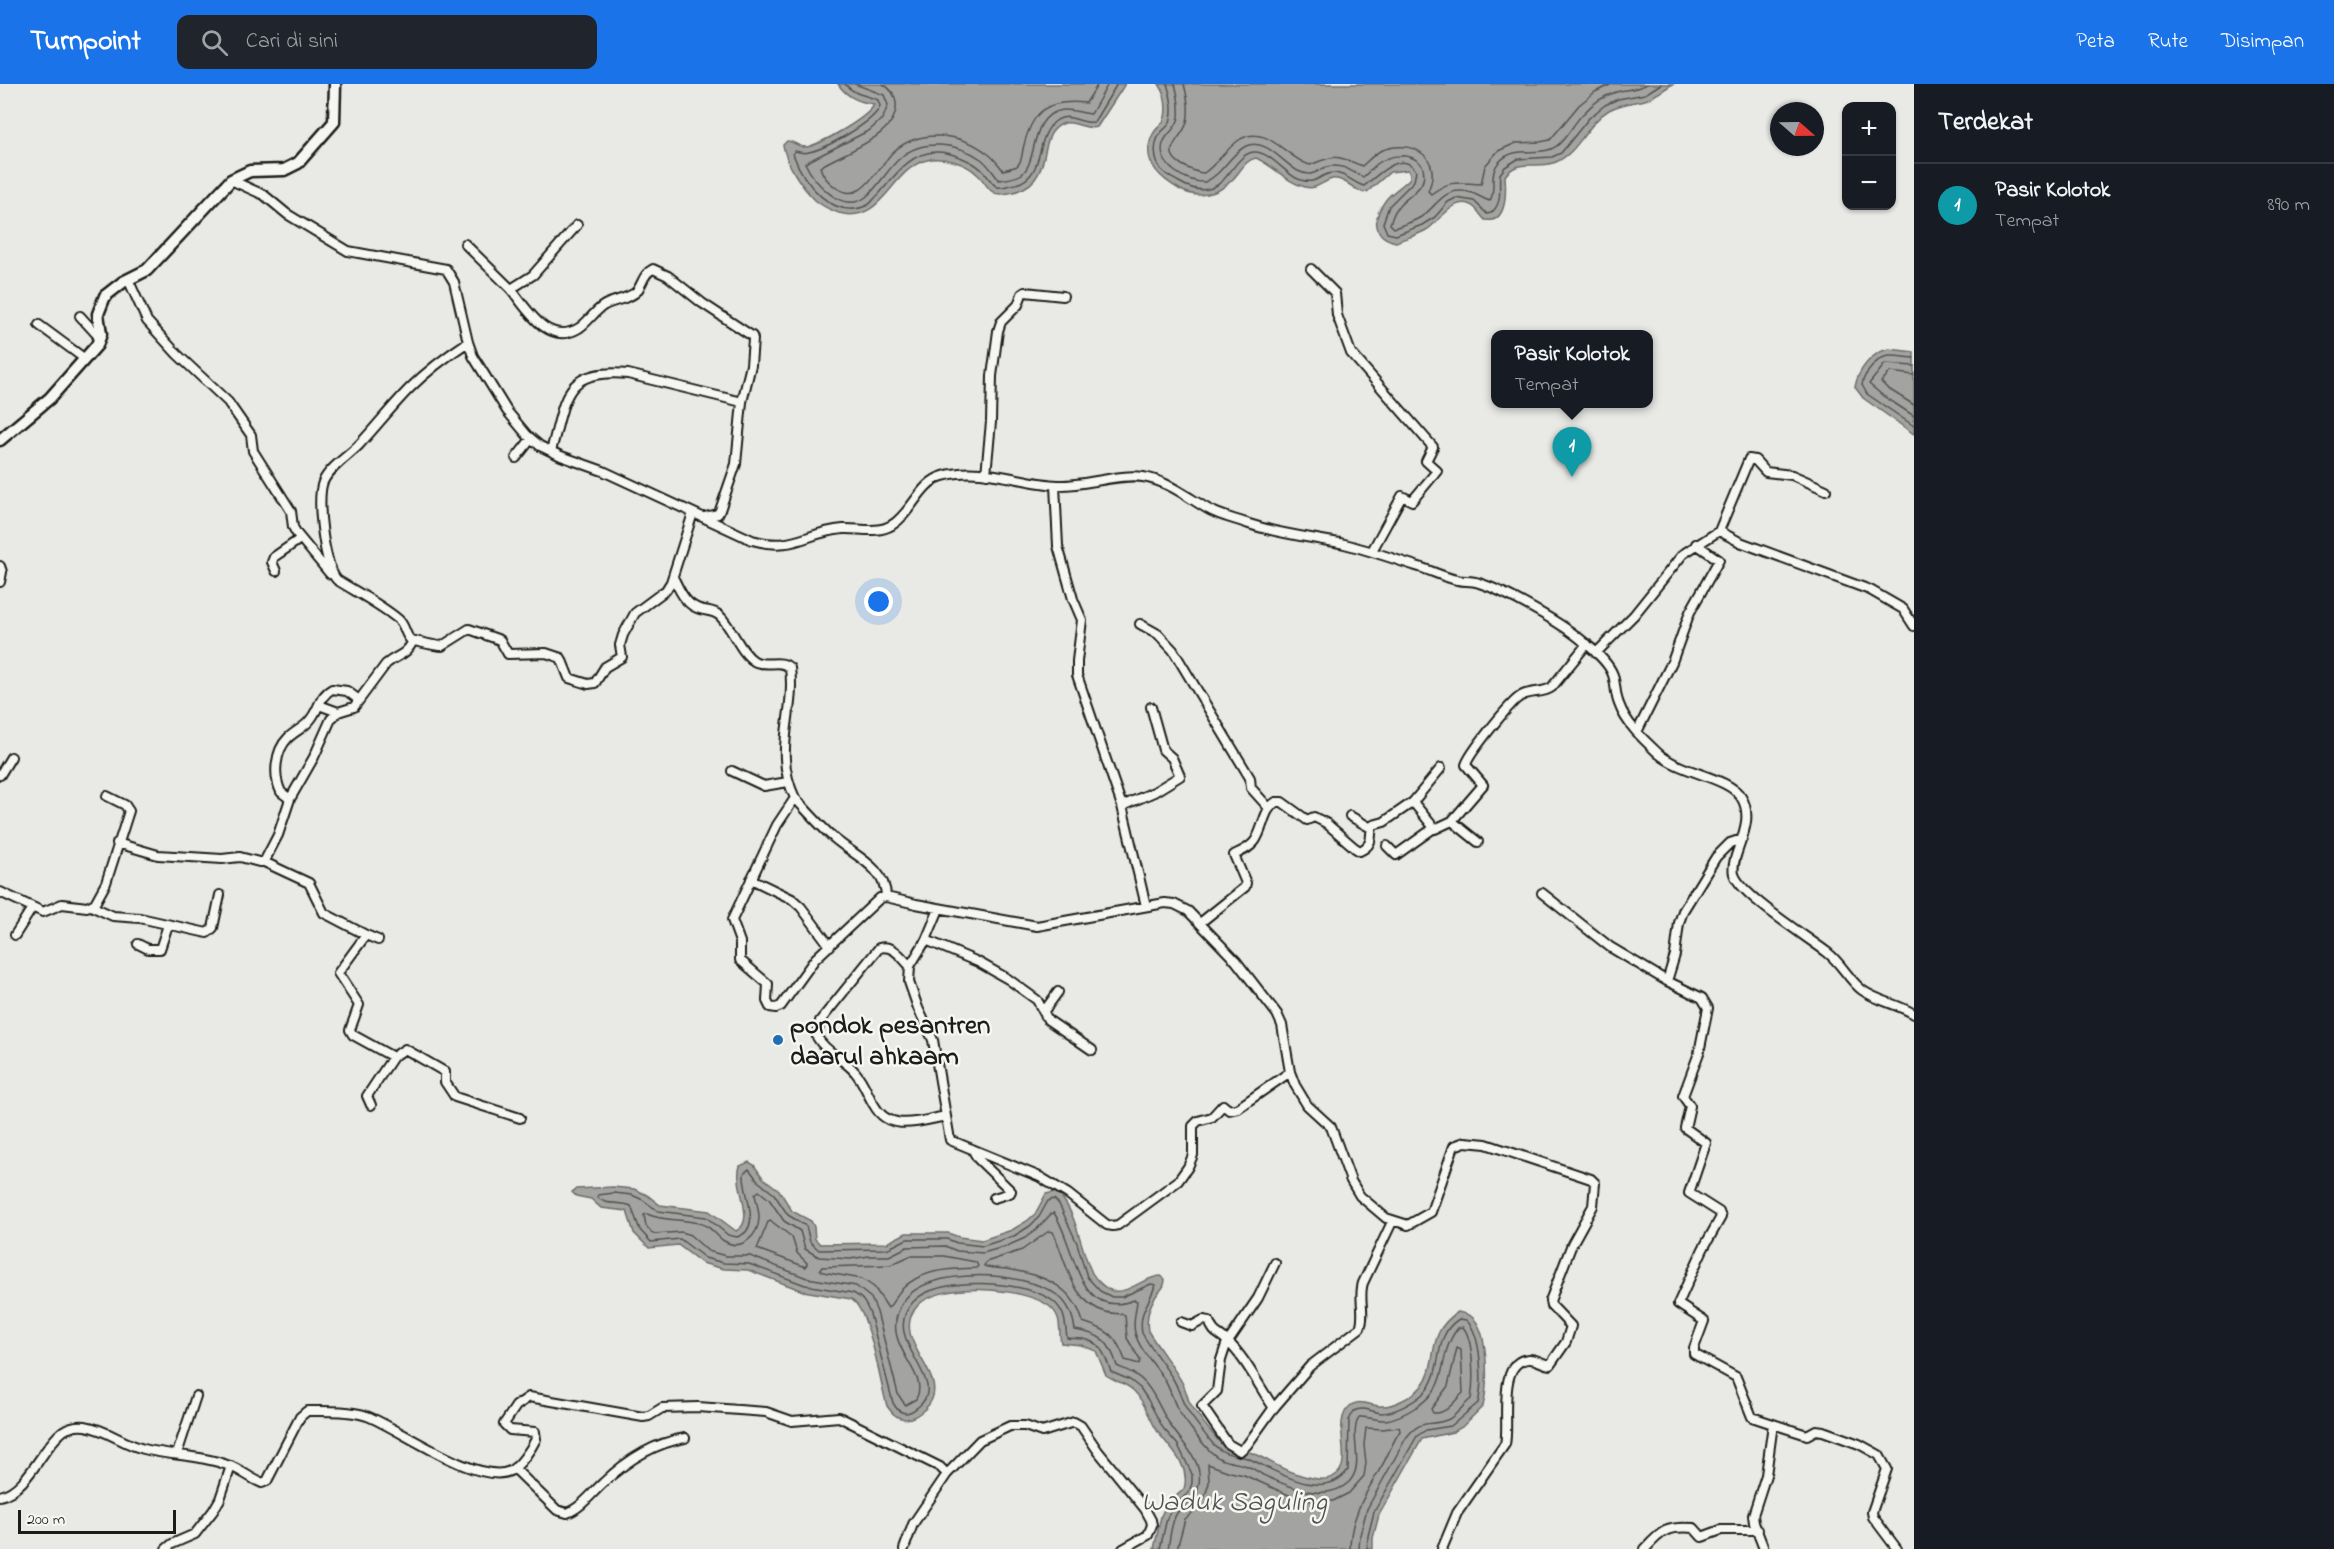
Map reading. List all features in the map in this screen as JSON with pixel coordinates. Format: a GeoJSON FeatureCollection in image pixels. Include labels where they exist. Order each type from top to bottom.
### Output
{"type":"FeatureCollection","features":[{"type":"Feature","properties":{"kind":"main road"},"geometry":{"type":"LineString","coordinates":[[0,440],[39,409],[97,345],[100,338],[98,314],[102,300],[109,292],[147,270],[231,180],[250,171],[284,170],[298,163],[334,122],[335,84]]}},
{"type":"Feature","properties":{"kind":"street"},"geometry":{"type":"LineString","coordinates":[[231,180],[264,195],[287,214],[348,251],[446,269],[454,282],[468,342],[481,371],[507,411],[531,439],[550,451],[603,471],[752,540],[767,544],[789,544],[839,529],[882,529],[894,524],[909,510],[936,478],[961,472],[1055,485],[1084,485],[1137,476],[1174,489],[1211,510],[1254,525],[1372,551],[1459,581],[1478,582],[1546,617],[1587,644],[1612,673],[1618,704],[1637,732],[1673,764],[1737,792],[1746,810],[1745,829],[1734,870],[1737,879],[1771,912],[1833,957],[1860,988],[1914,1014]]}},
{"type":"Feature","properties":{"kind":"street"},"geometry":{"type":"LineString","coordinates":[[511,289],[533,275],[577,225]]}},
{"type":"Feature","properties":{"kind":"street"},"geometry":{"type":"LineString","coordinates":[[465,244],[511,289],[543,327],[555,333],[564,333],[581,326],[607,303],[636,292],[651,270],[661,271],[710,309],[752,336],[751,365],[742,402],[740,443],[730,486],[717,514],[705,517]]}},
{"type":"Feature","properties":{"kind":"street"},"geometry":{"type":"LineString","coordinates":[[1311,269],[1333,290],[1337,315],[1351,353],[1433,447],[1426,460],[1437,471],[1412,501],[1402,496],[1372,551]]}},
{"type":"Feature","properties":{"kind":"street"},"geometry":{"type":"LineString","coordinates":[[128,279],[135,299],[151,326],[228,402],[251,435],[253,451],[291,511],[293,527],[300,539],[328,573],[380,605],[398,619],[405,626],[408,636],[413,641],[442,646],[468,628],[500,640],[507,653],[546,653],[561,658],[569,678],[588,684],[595,683],[605,667],[621,658],[622,635],[635,613],[666,590],[673,577],[693,513]]}},
{"type":"Feature","properties":{"kind":"street"},"geometry":{"type":"LineString","coordinates":[[986,474],[991,422],[992,376],[999,326],[1018,305],[1025,292],[1063,296]]}},
{"type":"Feature","properties":{"kind":"street"},"geometry":{"type":"LineString","coordinates":[[80,316],[100,338]]}},
{"type":"Feature","properties":{"kind":"street"},"geometry":{"type":"LineString","coordinates":[[39,325],[85,359]]}},
{"type":"Feature","properties":{"kind":"street"},"geometry":{"type":"LineString","coordinates":[[332,575],[324,548],[321,492],[323,482],[409,389],[427,372],[468,342]]}},
{"type":"Feature","properties":{"kind":"street"},"geometry":{"type":"LineString","coordinates":[[550,451],[567,393],[573,385],[591,375],[628,374],[742,402]]}},
{"type":"Feature","properties":{"kind":"street"},"geometry":{"type":"LineString","coordinates":[[516,458],[531,439]]}},
{"type":"Feature","properties":{"kind":"street"},"geometry":{"type":"LineString","coordinates":[[1596,653],[1634,615],[1683,554],[1719,531],[1749,459],[1755,460],[1766,472],[1792,475],[1826,490]]}},
{"type":"Feature","properties":{"kind":"street"},"geometry":{"type":"LineString","coordinates":[[1055,485],[1058,546],[1073,599],[1082,620],[1077,675],[1122,806],[1146,906]]}},
{"type":"Feature","properties":{"kind":"street"},"geometry":{"type":"LineString","coordinates":[[1719,531],[1740,542],[1869,590],[1904,609],[1914,626]]}},
{"type":"Feature","properties":{"kind":"street"},"geometry":{"type":"LineString","coordinates":[[276,570],[272,562],[274,557],[300,539]]}},
{"type":"Feature","properties":{"kind":"street"},"geometry":{"type":"LineString","coordinates":[[1637,732],[1672,662],[1690,612],[1719,560],[1696,544]]}},
{"type":"Feature","properties":{"kind":"street"},"geometry":{"type":"LineString","coordinates":[[0,566],[2,572],[0,582]]}},
{"type":"Feature","properties":{"kind":"street"},"geometry":{"type":"LineString","coordinates":[[673,577],[690,604],[697,608],[714,611],[722,617],[753,660],[762,664],[783,663],[790,668],[790,698],[784,751],[788,782],[795,798],[834,838],[872,866],[883,879],[886,886],[886,897]]}},
{"type":"Feature","properties":{"kind":"street"},"geometry":{"type":"LineString","coordinates":[[1140,624],[1158,634],[1173,650],[1250,778],[1251,788],[1268,807]]}},
{"type":"Feature","properties":{"kind":"street"},"geometry":{"type":"LineString","coordinates":[[319,705],[338,712],[352,709],[381,669],[393,658],[403,655],[413,641]]}},
{"type":"Feature","properties":{"kind":"street"},"geometry":{"type":"LineString","coordinates":[[1387,846],[1396,855],[1434,828],[1452,821],[1483,785],[1466,765],[1475,749],[1519,697],[1548,691],[1587,644]]}},
{"type":"Feature","properties":{"kind":"street"},"geometry":{"type":"LineString","coordinates":[[290,799],[278,787],[276,765],[279,751],[286,739],[313,718],[322,696],[332,689],[347,691],[359,700]]}},
{"type":"Feature","properties":{"kind":"street"},"geometry":{"type":"LineString","coordinates":[[1122,806],[1154,792],[1180,776],[1172,758],[1162,750],[1151,708]]}},
{"type":"Feature","properties":{"kind":"street"},"geometry":{"type":"LineString","coordinates":[[264,862],[278,835],[290,799],[314,757],[331,719],[338,712]]}},
{"type":"Feature","properties":{"kind":"street"},"geometry":{"type":"LineString","coordinates":[[0,774],[11,757]]}},
{"type":"Feature","properties":{"kind":"street"},"geometry":{"type":"LineString","coordinates":[[1371,828],[1375,824],[1390,819],[1413,802],[1441,768]]}},
{"type":"Feature","properties":{"kind":"street"},"geometry":{"type":"LineString","coordinates":[[732,771],[764,786],[788,782]]}},
{"type":"Feature","properties":{"kind":"street"},"geometry":{"type":"LineString","coordinates":[[91,906],[101,896],[129,809],[107,796]]}},
{"type":"Feature","properties":{"kind":"street"},"geometry":{"type":"LineString","coordinates":[[795,798],[777,825],[732,923],[739,938],[740,960],[768,984],[766,1001],[770,1006],[777,1008],[781,1006],[806,970],[830,945],[877,900],[886,897],[939,909],[1038,926],[1146,906],[1174,904],[1188,911],[1236,961],[1277,1014],[1282,1025],[1290,1072],[1307,1105],[1331,1128],[1351,1181],[1360,1196],[1392,1222],[1408,1226],[1431,1212],[1454,1146],[1463,1142],[1491,1145],[1591,1179],[1596,1185],[1593,1206],[1572,1244],[1550,1301],[1570,1326],[1569,1335],[1550,1365],[1532,1359],[1522,1360],[1509,1377],[1505,1397],[1507,1432],[1505,1444],[1457,1513],[1442,1549]]}},
{"type":"Feature","properties":{"kind":"street"},"geometry":{"type":"LineString","coordinates":[[1200,923],[1246,886],[1234,855],[1247,849],[1256,840],[1265,821],[1268,807],[1279,801],[1306,820],[1314,817],[1327,824],[1360,851],[1367,847],[1372,838],[1371,828]]}},
{"type":"Feature","properties":{"kind":"street"},"geometry":{"type":"LineString","coordinates":[[1413,802],[1434,828]]}},
{"type":"Feature","properties":{"kind":"street"},"geometry":{"type":"LineString","coordinates":[[1350,816],[1371,828]]}},
{"type":"Feature","properties":{"kind":"street"},"geometry":{"type":"LineString","coordinates":[[1452,821],[1478,842]]}},
{"type":"Feature","properties":{"kind":"street"},"geometry":{"type":"LineString","coordinates":[[1667,981],[1675,955],[1683,911],[1716,857],[1730,843],[1742,839]]}},
{"type":"Feature","properties":{"kind":"street"},"geometry":{"type":"LineString","coordinates":[[117,843],[158,855],[216,859],[240,856],[264,862],[309,883],[322,911],[327,916],[378,940]]}},
{"type":"Feature","properties":{"kind":"street"},"geometry":{"type":"LineString","coordinates":[[751,879],[792,898],[830,945]]}},
{"type":"Feature","properties":{"kind":"street"},"geometry":{"type":"LineString","coordinates":[[0,892],[45,912],[62,904],[91,906],[113,916],[140,918],[209,933],[213,928],[220,895]]}},
{"type":"Feature","properties":{"kind":"street"},"geometry":{"type":"LineString","coordinates":[[1542,893],[1610,947],[1667,981],[1702,998],[1708,1008],[1699,1053],[1683,1096],[1690,1106],[1685,1128],[1706,1143],[1689,1193],[1719,1212],[1721,1216],[1702,1249],[1678,1304],[1704,1321],[1694,1347],[1694,1354],[1736,1377],[1752,1417],[1807,1435],[1816,1430],[1831,1432],[1869,1449],[1881,1458],[1886,1465],[1886,1473],[1873,1517],[1897,1549]]}},
{"type":"Feature","properties":{"kind":"street"},"geometry":{"type":"LineString","coordinates":[[15,935],[32,908]]}},
{"type":"Feature","properties":{"kind":"street"},"geometry":{"type":"LineString","coordinates":[[939,909],[926,940],[910,966],[909,982],[933,1040],[950,1140],[1040,1177],[1068,1194],[1107,1225],[1116,1226],[1170,1188],[1186,1172],[1193,1155],[1193,1127],[1197,1121],[1212,1117],[1223,1105],[1229,1110],[1238,1108],[1290,1072]]}},
{"type":"Feature","properties":{"kind":"street"},"geometry":{"type":"LineString","coordinates":[[138,944],[148,949],[160,949],[168,924]]}},
{"type":"Feature","properties":{"kind":"street"},"geometry":{"type":"LineString","coordinates":[[366,935],[338,973],[359,1005],[350,1030],[351,1033],[393,1057]]}},
{"type":"Feature","properties":{"kind":"street"},"geometry":{"type":"LineString","coordinates":[[926,940],[978,962],[1008,979],[1037,999],[1048,1020],[1092,1050]]}},
{"type":"Feature","properties":{"kind":"street"},"geometry":{"type":"LineString","coordinates":[[910,966],[892,948],[883,946],[879,948],[820,1021],[817,1037],[822,1046],[855,1072],[879,1113],[886,1119],[899,1123],[946,1116]]}},
{"type":"Feature","properties":{"kind":"street"},"geometry":{"type":"LineString","coordinates":[[1044,1011],[1058,992]]}},
{"type":"Feature","properties":{"kind":"street"},"geometry":{"type":"LineString","coordinates":[[371,1105],[367,1097],[393,1057],[402,1049],[407,1049],[445,1072],[445,1082],[455,1097],[520,1119]]}},
{"type":"Feature","properties":{"kind":"street"},"geometry":{"type":"LineString","coordinates":[[972,1149],[978,1159],[1011,1190],[1010,1193],[994,1198]]}},
{"type":"Feature","properties":{"kind":"street"},"geometry":{"type":"LineString","coordinates":[[1275,1263],[1258,1298],[1227,1341],[1221,1360],[1217,1391],[1203,1404],[1203,1409],[1228,1444],[1239,1451],[1310,1366],[1360,1328],[1363,1317],[1360,1293],[1363,1283],[1392,1222]]}},
{"type":"Feature","properties":{"kind":"street"},"geometry":{"type":"LineString","coordinates":[[1180,1322],[1192,1326],[1208,1320],[1213,1332],[1227,1341],[1274,1408]]}},
{"type":"Feature","properties":{"kind":"street"},"geometry":{"type":"LineString","coordinates":[[177,1454],[196,1396]]}},
{"type":"Feature","properties":{"kind":"street"},"geometry":{"type":"LineString","coordinates":[[0,1496],[18,1484],[51,1442],[64,1431],[82,1425],[100,1430],[146,1450],[177,1454],[231,1466],[264,1483],[300,1417],[307,1411],[365,1416],[441,1456],[479,1469],[503,1473],[514,1468],[535,1442],[537,1436],[531,1431],[507,1428],[505,1421],[520,1401],[533,1397],[643,1417],[650,1416],[662,1408],[698,1407],[766,1412],[780,1419],[792,1421],[839,1417],[933,1462],[947,1474]]}},
{"type":"Feature","properties":{"kind":"street"},"geometry":{"type":"LineString","coordinates":[[904,1549],[913,1524],[947,1474],[980,1440],[1010,1426],[1025,1426],[1042,1432],[1070,1422],[1077,1423],[1145,1509],[1151,1520],[1152,1525],[1148,1535],[1123,1549]]}},
{"type":"Feature","properties":{"kind":"street"},"geometry":{"type":"LineString","coordinates":[[1764,1549],[1753,1515],[1766,1474],[1773,1424]]}},
{"type":"Feature","properties":{"kind":"street"},"geometry":{"type":"LineString","coordinates":[[514,1468],[557,1510],[567,1513],[579,1506],[628,1461],[675,1439],[685,1438]]}},
{"type":"Feature","properties":{"kind":"street"},"geometry":{"type":"LineString","coordinates":[[166,1549],[195,1534],[213,1511],[231,1466]]}},
{"type":"Feature","properties":{"kind":"street"},"geometry":{"type":"LineString","coordinates":[[1645,1549],[1658,1534],[1672,1527],[1694,1528],[1702,1537],[1721,1530],[1758,1530]]}},
{"type":"Feature","properties":{"kind":"water"},"geometry":{"type":"Polygon","coordinates":[[[838,84],[1125,84],[1097,127],[1088,128],[1066,123],[1053,131],[1048,140],[1039,173],[1032,183],[1020,190],[997,194],[968,167],[947,160],[933,159],[914,165],[877,204],[867,211],[854,215],[836,212],[815,200],[795,175],[787,160],[783,145],[787,141],[800,146],[811,146],[843,130],[871,109],[874,104],[853,98],[838,84]]]}},
{"type":"Feature","properties":{"kind":"water"},"geometry":{"type":"Polygon","coordinates":[[[1159,84],[1673,84],[1648,99],[1609,110],[1595,122],[1571,151],[1556,162],[1523,165],[1510,170],[1505,176],[1506,189],[1502,212],[1493,220],[1485,220],[1475,208],[1462,203],[1450,209],[1428,229],[1396,242],[1388,240],[1379,232],[1378,214],[1387,198],[1410,178],[1408,170],[1390,172],[1367,192],[1362,192],[1336,179],[1309,188],[1298,185],[1256,158],[1246,163],[1236,176],[1221,189],[1208,194],[1193,194],[1171,184],[1153,167],[1149,152],[1153,134],[1163,122],[1166,111],[1163,92],[1159,84]]]}},
{"type":"Feature","properties":{"kind":"water"},"geometry":{"type":"Polygon","coordinates":[[[1889,349],[1914,352],[1914,434],[1863,398],[1855,387],[1859,374],[1867,363],[1877,354],[1889,349]]]}},
{"type":"Feature","properties":{"kind":"water","name":"Waduk Saguling"},"geometry":{"type":"Polygon","coordinates":[[[749,1162],[763,1178],[779,1190],[792,1211],[811,1221],[815,1239],[820,1244],[887,1243],[906,1233],[948,1233],[982,1240],[1012,1230],[1027,1221],[1035,1214],[1046,1194],[1055,1192],[1060,1195],[1071,1213],[1092,1273],[1104,1286],[1113,1291],[1119,1291],[1155,1277],[1161,1276],[1165,1279],[1163,1287],[1150,1308],[1148,1331],[1183,1384],[1189,1401],[1214,1436],[1226,1447],[1252,1453],[1294,1473],[1322,1479],[1337,1474],[1343,1460],[1342,1421],[1350,1406],[1358,1403],[1391,1405],[1408,1397],[1421,1387],[1427,1378],[1440,1330],[1458,1312],[1472,1317],[1482,1337],[1486,1361],[1483,1406],[1462,1427],[1453,1432],[1422,1439],[1379,1515],[1373,1538],[1373,1549],[1154,1549],[1161,1516],[1166,1505],[1184,1489],[1185,1472],[1182,1465],[1158,1432],[1134,1391],[1106,1375],[1096,1351],[1081,1345],[1061,1343],[1058,1319],[1049,1306],[1037,1299],[1001,1291],[959,1290],[925,1300],[915,1309],[910,1322],[911,1335],[929,1373],[933,1385],[933,1397],[925,1409],[905,1419],[894,1415],[887,1406],[874,1348],[864,1317],[851,1299],[803,1291],[748,1270],[724,1269],[702,1263],[678,1245],[649,1248],[634,1233],[627,1211],[601,1208],[591,1199],[576,1196],[572,1192],[576,1189],[613,1187],[634,1189],[660,1205],[709,1211],[736,1231],[742,1226],[745,1211],[739,1183],[740,1166],[749,1162]]]}},
{"type":"Feature","properties":{"kind":"place","name":"Pasir Kolotok"},"geometry":{"type":"Point","coordinates":[1572,477]}},
{"type":"Feature","properties":{"kind":"place","name":"pondok pesantren daarul ahkaam"},"geometry":{"type":"Point","coordinates":[778,1040]}}]}
